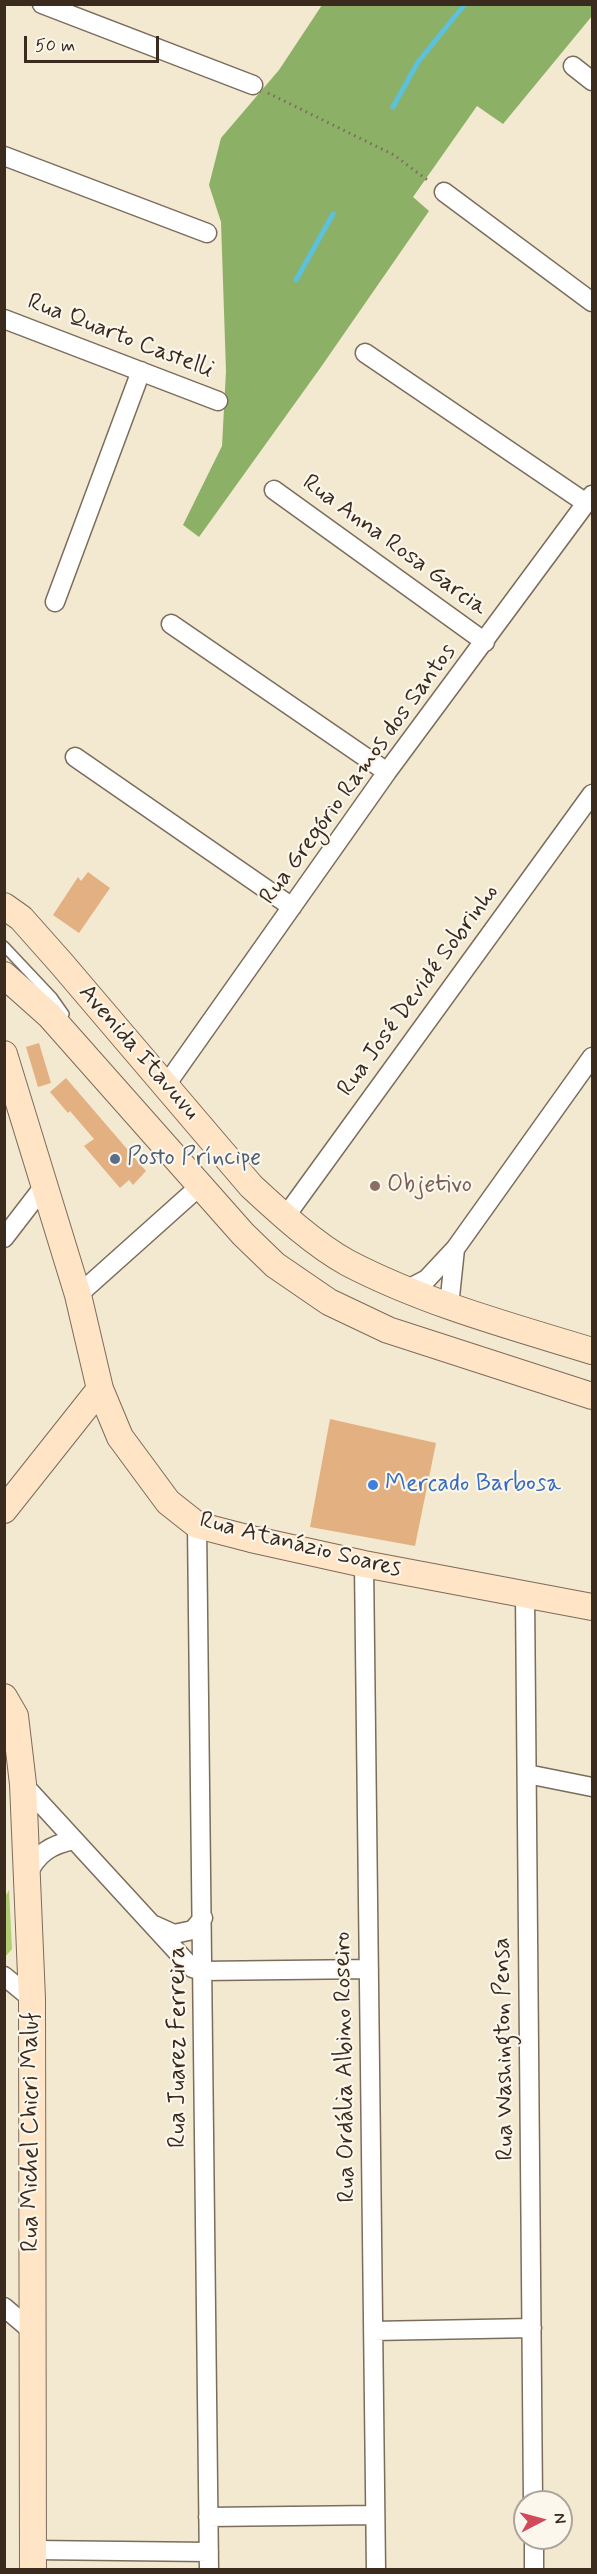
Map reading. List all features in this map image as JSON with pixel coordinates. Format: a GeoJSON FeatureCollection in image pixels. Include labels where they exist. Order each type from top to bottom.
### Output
{"type":"FeatureCollection","features":[{"type":"Feature","properties":{"kind":"street"},"geometry":{"type":"LineString","coordinates":[[42,4],[253,85]]}},
{"type":"Feature","properties":{"kind":"street"},"geometry":{"type":"LineString","coordinates":[[573,66],[592,81]]}},
{"type":"Feature","properties":{"kind":"street"},"geometry":{"type":"LineString","coordinates":[[4,156],[207,233]]}},
{"type":"Feature","properties":{"kind":"street"},"geometry":{"type":"LineString","coordinates":[[444,192],[592,302]]}},
{"type":"Feature","properties":{"kind":"street","name":"Rua Quarto Castelli"},"geometry":{"type":"LineString","coordinates":[[4,319],[218,401]]}},
{"type":"Feature","properties":{"kind":"street"},"geometry":{"type":"LineString","coordinates":[[366,352],[589,499]]}},
{"type":"Feature","properties":{"kind":"street"},"geometry":{"type":"LineString","coordinates":[[56,602],[141,371]]}},
{"type":"Feature","properties":{"kind":"street","name":"Rua Anna Rosa Garcia"},"geometry":{"type":"LineString","coordinates":[[274,490],[485,642]]}},
{"type":"Feature","properties":{"kind":"street","name":"Rua Gregório Ramos dos Santos"},"geometry":{"type":"LineString","coordinates":[[166,1085],[387,772],[589,499]]}},
{"type":"Feature","properties":{"kind":"street"},"geometry":{"type":"LineString","coordinates":[[171,624],[387,772]]}},
{"type":"Feature","properties":{"kind":"street"},"geometry":{"type":"LineString","coordinates":[[75,757],[292,907]]}},
{"type":"Feature","properties":{"kind":"street","name":"Rua José Devidé Sobrinho"},"geometry":{"type":"LineString","coordinates":[[285,1217],[592,794]]}},
{"type":"Feature","properties":{"kind":"street","name":"Avenida Itavuvu"},"geometry":{"type":"LineString","coordinates":[[10,912],[166,1085],[251,1186],[285,1217],[346,1262],[406,1290],[449,1306],[592,1351]]}},
{"type":"Feature","properties":{"kind":"street","name":"Avenida Itavuvu"},"geometry":{"type":"LineString","coordinates":[[4,975],[49,1015],[243,1234],[267,1257],[329,1302],[388,1330],[592,1396]]}},
{"type":"Feature","properties":{"kind":"street","name":"Rua Atanázio Soares"},"geometry":{"type":"LineString","coordinates":[[4,1054],[78,1295],[100,1389],[120,1437],[168,1503],[197,1525],[364,1564],[592,1607]]}},
{"type":"Feature","properties":{"kind":"street"},"geometry":{"type":"LineString","coordinates":[[406,1290],[427,1279],[455,1249],[592,1057]]}},
{"type":"Feature","properties":{"kind":"street"},"geometry":{"type":"LineString","coordinates":[[78,1295],[211,1175],[216,1163],[214,1142]]}},
{"type":"Feature","properties":{"kind":"street"},"geometry":{"type":"LineString","coordinates":[[4,1238],[44,1186]]}},
{"type":"Feature","properties":{"kind":"street"},"geometry":{"type":"LineString","coordinates":[[449,1306],[455,1249]]}},
{"type":"Feature","properties":{"kind":"street"},"geometry":{"type":"LineString","coordinates":[[4,1510],[100,1389]]}},
{"type":"Feature","properties":{"kind":"street","name":"Rua Juarez Ferreira"},"geometry":{"type":"LineString","coordinates":[[197,1525],[209,2561]]}},
{"type":"Feature","properties":{"kind":"street","name":"Rua Ordália Albino Roseiro"},"geometry":{"type":"LineString","coordinates":[[364,1564],[376,2570]]}},
{"type":"Feature","properties":{"kind":"street","name":"Rua Washington Pensa"},"geometry":{"type":"LineString","coordinates":[[525,1595],[533,2490]]}},
{"type":"Feature","properties":{"kind":"street","name":"Rua Michel Chicri Maluf"},"geometry":{"type":"LineString","coordinates":[[4,1697],[15,1716],[23,1784],[32,1998],[33,2560]]}},
{"type":"Feature","properties":{"kind":"street"},"geometry":{"type":"LineString","coordinates":[[526,1774],[592,1787]]}},
{"type":"Feature","properties":{"kind":"street"},"geometry":{"type":"LineString","coordinates":[[23,1784],[192,1968],[202,1971],[369,1969]]}},
{"type":"Feature","properties":{"kind":"street"},"geometry":{"type":"LineString","coordinates":[[27,1875],[34,1862],[55,1844],[74,1840]]}},
{"type":"Feature","properties":{"kind":"street"},"geometry":{"type":"LineString","coordinates":[[150,1923],[174,1934],[193,1930],[203,1918]]}},
{"type":"Feature","properties":{"kind":"street"},"geometry":{"type":"LineString","coordinates":[[4,1976],[32,1998]]}},
{"type":"Feature","properties":{"kind":"street"},"geometry":{"type":"LineString","coordinates":[[4,2307],[32,2331]]}},
{"type":"Feature","properties":{"kind":"street"},"geometry":{"type":"LineString","coordinates":[[373,2331],[532,2328]]}},
{"type":"Feature","properties":{"kind":"street"},"geometry":{"type":"LineString","coordinates":[[208,2517],[375,2515]]}},
{"type":"Feature","properties":{"kind":"street"},"geometry":{"type":"LineString","coordinates":[[534,2550],[534,2570]]}},
{"type":"Feature","properties":{"kind":"street"},"geometry":{"type":"LineString","coordinates":[[33,2560],[209,2561]]}},
{"type":"Feature","properties":{"kind":"lane"},"geometry":{"type":"LineString","coordinates":[[4,946],[52,997],[122,1097]]}},
{"type":"Feature","properties":{"kind":"path"},"geometry":{"type":"LineString","coordinates":[[253,85],[394,155],[444,192]]}},
{"type":"Feature","properties":{"kind":"green space"},"geometry":{"type":"Polygon","coordinates":[[[322,5],[592,5],[592,16],[503,124],[477,106],[413,197],[429,211],[199,537],[183,525],[222,446],[226,371],[221,222],[209,185],[221,138],[279,70],[322,5]]]}},
{"type":"Feature","properties":{"kind":"green space"},"geometry":{"type":"Polygon","coordinates":[[[9,1890],[12,1949],[5,1957],[5,1897],[9,1890]]]}},
{"type":"Feature","properties":{"kind":"building"},"geometry":{"type":"Polygon","coordinates":[[[88,872],[110,888],[79,933],[53,915],[78,877],[81,881],[88,872]]]}},
{"type":"Feature","properties":{"kind":"building"},"geometry":{"type":"Polygon","coordinates":[[[39,1043],[51,1083],[38,1087],[26,1047],[39,1043]]]}},
{"type":"Feature","properties":{"kind":"building","name":"Posto Príncipe"},"geometry":{"type":"Polygon","coordinates":[[[66,1078],[146,1171],[133,1185],[129,1180],[120,1188],[84,1146],[94,1139],[50,1092],[66,1078]]]}},
{"type":"Feature","properties":{"kind":"building","name":"Mercado Barbosa"},"geometry":{"type":"Polygon","coordinates":[[[330,1419],[436,1443],[415,1546],[310,1527],[330,1419]]]}},
{"type":"Feature","properties":{"kind":"waterway"},"geometry":{"type":"LineString","coordinates":[[393,107],[418,62],[465,4]]}},
{"type":"Feature","properties":{"kind":"waterway"},"geometry":{"type":"LineString","coordinates":[[296,280],[333,214]]}},
{"type":"Feature","properties":{"kind":"place","name":"Posto Príncipe"},"geometry":{"type":"Point","coordinates":[115,1159]}},
{"type":"Feature","properties":{"kind":"place","name":"Objetivo"},"geometry":{"type":"Point","coordinates":[375,1186]}},
{"type":"Feature","properties":{"kind":"place","name":"Mercado Barbosa"},"geometry":{"type":"Point","coordinates":[373,1485]}}]}
